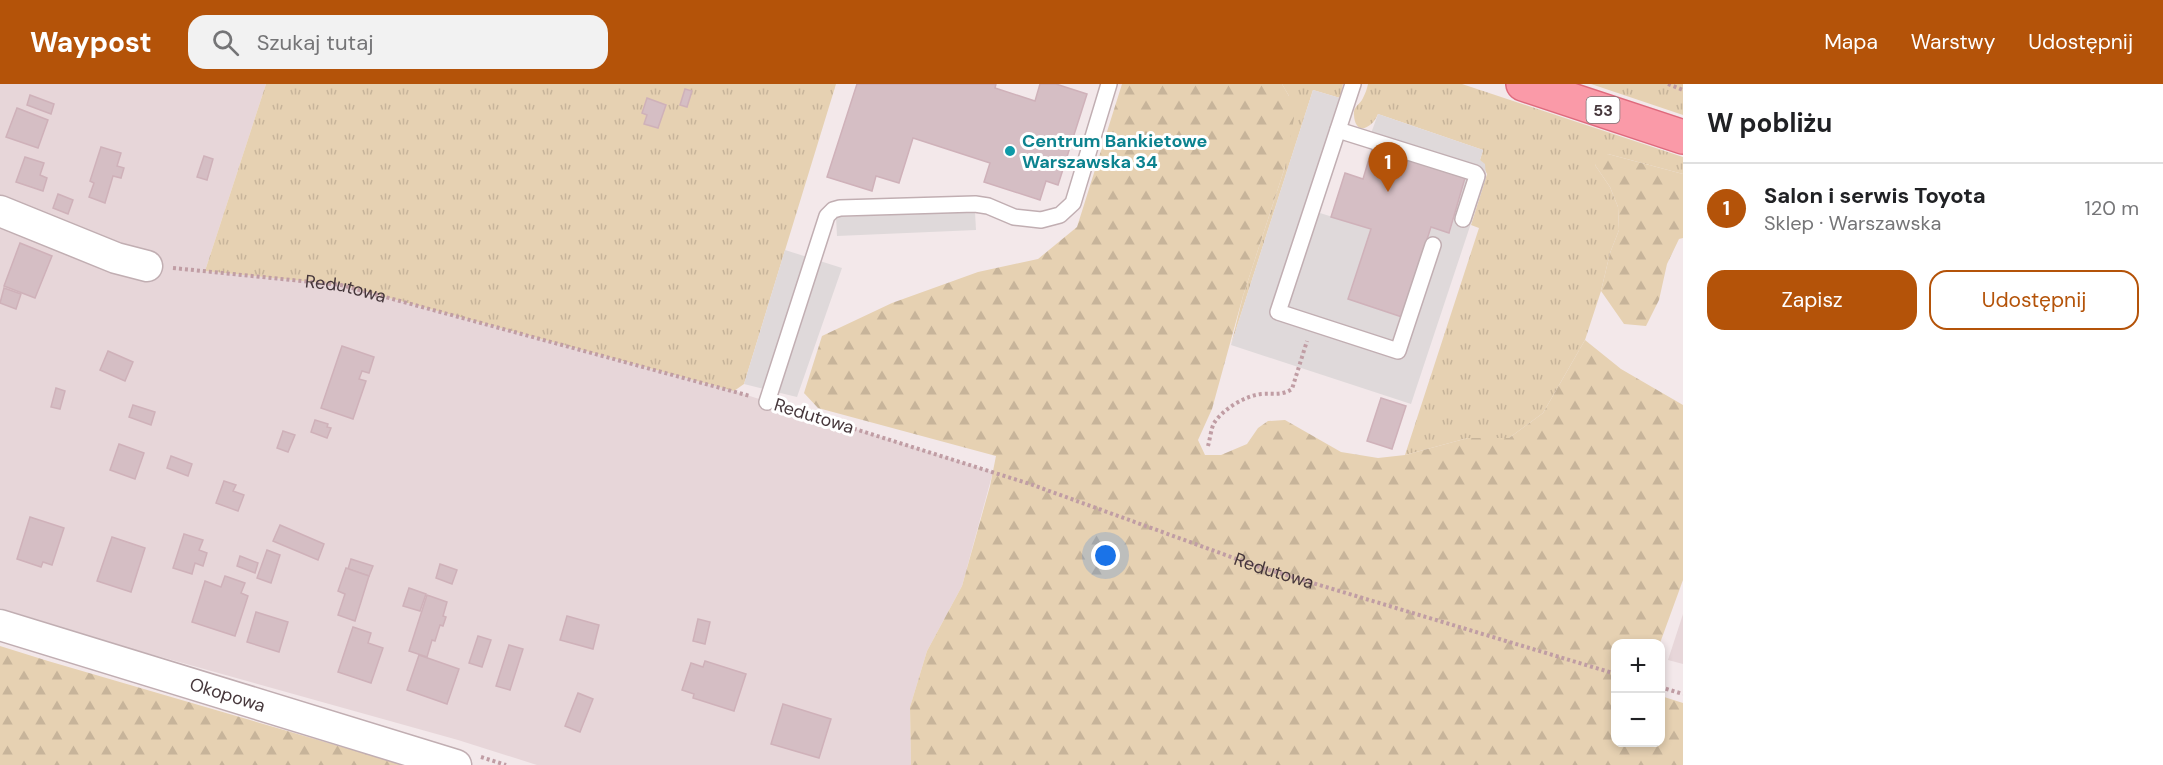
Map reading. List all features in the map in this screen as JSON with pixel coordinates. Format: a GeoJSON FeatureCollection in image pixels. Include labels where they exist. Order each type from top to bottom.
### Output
{"type":"FeatureCollection","features":[{"type":"Feature","properties":{"kind":"main road","name":"53"},"geometry":{"type":"LineString","coordinates":[[1523,84],[1683,137]]}},
{"type":"Feature","properties":{"kind":"street"},"geometry":{"type":"LineString","coordinates":[[0,211],[116,258],[147,266]]}},
{"type":"Feature","properties":{"kind":"street","name":"Okopowa"},"geometry":{"type":"LineString","coordinates":[[0,625],[456,765]]}},
{"type":"Feature","properties":{"kind":"lane"},"geometry":{"type":"LineString","coordinates":[[767,402],[827,216],[833,210],[975,204],[1027,220],[1051,219],[1060,215],[1073,203],[1108,84]]}},
{"type":"Feature","properties":{"kind":"lane"},"geometry":{"type":"LineString","coordinates":[[1353,84],[1278,312],[1398,351],[1433,245]]}},
{"type":"Feature","properties":{"kind":"lane"},"geometry":{"type":"LineString","coordinates":[[1338,130],[1475,173],[1477,176],[1463,219]]}},
{"type":"Feature","properties":{"kind":"path"},"geometry":{"type":"LineString","coordinates":[[1668,84],[1683,90]]}},
{"type":"Feature","properties":{"kind":"path","name":"Redutowa"},"geometry":{"type":"LineString","coordinates":[[147,266],[341,285],[767,402],[1030,484],[1256,566],[1611,672]]}},
{"type":"Feature","properties":{"kind":"path"},"geometry":{"type":"LineString","coordinates":[[1208,446],[1214,424],[1229,409],[1245,398],[1262,394],[1282,395],[1293,389],[1312,323]]}},
{"type":"Feature","properties":{"kind":"path"},"geometry":{"type":"LineString","coordinates":[[1665,689],[1683,694]]}},
{"type":"Feature","properties":{"kind":"shaded area"},"geometry":{"type":"Polygon","coordinates":[[[0,84],[266,84],[205,271],[341,285],[734,391],[993,472],[962,586],[927,651],[910,707],[911,765],[537,765],[458,740],[136,650],[0,608],[0,84]]]}},
{"type":"Feature","properties":{"kind":"shaded area"},"geometry":{"type":"Polygon","coordinates":[[[1313,90],[1340,98],[1304,208],[1371,229],[1348,298],[1402,316],[1431,227],[1450,232],[1465,178],[1431,167],[1369,139],[1378,114],[1483,150],[1480,160],[1485,164],[1486,178],[1411,404],[1231,345],[1313,90]]]}},
{"type":"Feature","properties":{"kind":"shaded area"},"geometry":{"type":"Polygon","coordinates":[[[975,212],[976,230],[837,236],[836,217],[975,212]]]}},
{"type":"Feature","properties":{"kind":"shaded area"},"geometry":{"type":"Polygon","coordinates":[[[785,250],[842,268],[797,397],[744,384],[785,250]]]}},
{"type":"Feature","properties":{"kind":"shaded area"},"geometry":{"type":"Polygon","coordinates":[[[1683,614],[1683,664],[1668,660],[1683,614]]]}},
{"type":"Feature","properties":{"kind":"green space"},"geometry":{"type":"Polygon","coordinates":[[[266,84],[836,84],[744,384],[734,391],[341,285],[205,271],[266,84]]]}},
{"type":"Feature","properties":{"kind":"green space"},"geometry":{"type":"Polygon","coordinates":[[[1122,84],[1282,84],[1289,96],[1294,118],[1285,167],[1243,296],[1212,409],[1198,440],[1205,455],[1221,455],[1247,444],[1258,428],[1268,421],[1285,420],[1341,452],[1378,458],[1405,455],[1468,438],[1509,438],[1543,413],[1585,340],[1621,369],[1683,405],[1683,580],[1661,639],[1611,639],[1611,747],[1665,747],[1665,697],[1683,703],[1683,765],[911,765],[910,707],[927,651],[962,586],[996,456],[818,408],[804,393],[822,336],[892,303],[978,272],[1038,259],[1077,227],[1122,84]]]}},
{"type":"Feature","properties":{"kind":"green space"},"geometry":{"type":"Polygon","coordinates":[[[1282,84],[1343,84],[1340,98],[1313,90],[1231,345],[1243,296],[1285,167],[1289,96],[1282,84]]]}},
{"type":"Feature","properties":{"kind":"green space"},"geometry":{"type":"Polygon","coordinates":[[[1368,84],[1462,84],[1683,157],[1683,174],[1608,154],[1595,165],[1610,187],[1618,207],[1619,230],[1610,253],[1601,291],[1585,340],[1543,413],[1509,438],[1468,438],[1405,455],[1479,228],[1471,225],[1487,174],[1480,160],[1483,150],[1378,114],[1368,126],[1360,128],[1357,126],[1355,110],[1368,84]]]}},
{"type":"Feature","properties":{"kind":"green space"},"geometry":{"type":"Polygon","coordinates":[[[1591,84],[1683,84],[1683,115],[1591,84]]]}},
{"type":"Feature","properties":{"kind":"green space"},"geometry":{"type":"Polygon","coordinates":[[[1608,154],[1683,174],[1683,238],[1679,239],[1667,264],[1659,300],[1646,326],[1624,324],[1601,291],[1610,253],[1619,230],[1618,207],[1610,187],[1595,165],[1600,156],[1608,154]]]}},
{"type":"Feature","properties":{"kind":"green space"},"geometry":{"type":"Polygon","coordinates":[[[0,646],[48,661],[404,765],[0,765],[0,646]]]}},
{"type":"Feature","properties":{"kind":"building","name":"Centrum Bankietowe Warszawska 34"},"geometry":{"type":"Polygon","coordinates":[[[857,84],[996,84],[995,88],[1035,101],[1040,84],[1056,84],[1087,94],[1058,185],[1046,181],[1040,200],[984,182],[990,163],[913,138],[899,183],[876,176],[872,191],[827,177],[857,84]]]}},
{"type":"Feature","properties":{"kind":"building"},"geometry":{"type":"Polygon","coordinates":[[[685,89],[692,91],[687,107],[680,105],[685,89]]]}},
{"type":"Feature","properties":{"kind":"building"},"geometry":{"type":"Polygon","coordinates":[[[30,95],[54,104],[51,114],[27,105],[30,95]]]}},
{"type":"Feature","properties":{"kind":"building"},"geometry":{"type":"Polygon","coordinates":[[[647,98],[666,105],[658,128],[644,124],[647,115],[642,113],[647,98]]]}},
{"type":"Feature","properties":{"kind":"building"},"geometry":{"type":"Polygon","coordinates":[[[17,108],[48,120],[38,148],[6,137],[17,108]]]}},
{"type":"Feature","properties":{"kind":"building"},"geometry":{"type":"Polygon","coordinates":[[[1373,146],[1465,178],[1449,233],[1431,227],[1402,317],[1348,299],[1371,229],[1331,217],[1345,173],[1363,179],[1373,146]]]}},
{"type":"Feature","properties":{"kind":"building"},"geometry":{"type":"Polygon","coordinates":[[[101,147],[121,153],[117,166],[124,168],[121,178],[113,176],[105,203],[89,197],[94,183],[90,181],[101,147]]]}},
{"type":"Feature","properties":{"kind":"building"},"geometry":{"type":"Polygon","coordinates":[[[204,156],[213,159],[207,180],[197,177],[204,156]]]}},
{"type":"Feature","properties":{"kind":"building"},"geometry":{"type":"Polygon","coordinates":[[[25,157],[44,163],[40,175],[47,178],[43,191],[16,182],[25,157]]]}},
{"type":"Feature","properties":{"kind":"building"},"geometry":{"type":"Polygon","coordinates":[[[58,194],[73,200],[68,214],[53,208],[58,194]]]}},
{"type":"Feature","properties":{"kind":"building"},"geometry":{"type":"Polygon","coordinates":[[[20,243],[52,256],[35,298],[4,286],[20,243]]]}},
{"type":"Feature","properties":{"kind":"building"},"geometry":{"type":"Polygon","coordinates":[[[4,288],[21,294],[16,309],[0,303],[4,288]]]}},
{"type":"Feature","properties":{"kind":"building"},"geometry":{"type":"Polygon","coordinates":[[[342,346],[374,357],[369,373],[362,371],[359,379],[366,381],[353,419],[321,408],[342,346]]]}},
{"type":"Feature","properties":{"kind":"building"},"geometry":{"type":"Polygon","coordinates":[[[108,351],[133,362],[125,381],[100,370],[108,351]]]}},
{"type":"Feature","properties":{"kind":"building"},"geometry":{"type":"Polygon","coordinates":[[[56,388],[65,391],[60,409],[51,407],[56,388]]]}},
{"type":"Feature","properties":{"kind":"building"},"geometry":{"type":"Polygon","coordinates":[[[1381,398],[1406,406],[1392,449],[1367,441],[1381,398]]]}},
{"type":"Feature","properties":{"kind":"building"},"geometry":{"type":"Polygon","coordinates":[[[133,405],[155,412],[151,425],[129,417],[133,405]]]}},
{"type":"Feature","properties":{"kind":"building"},"geometry":{"type":"Polygon","coordinates":[[[315,420],[328,424],[327,427],[331,428],[327,438],[311,432],[315,420]]]}},
{"type":"Feature","properties":{"kind":"building"},"geometry":{"type":"Polygon","coordinates":[[[283,431],[295,435],[288,452],[277,448],[283,431]]]}},
{"type":"Feature","properties":{"kind":"building"},"geometry":{"type":"Polygon","coordinates":[[[119,444],[144,453],[135,479],[110,470],[119,444]]]}},
{"type":"Feature","properties":{"kind":"building"},"geometry":{"type":"Polygon","coordinates":[[[171,456],[192,464],[188,476],[167,468],[171,456]]]}},
{"type":"Feature","properties":{"kind":"building"},"geometry":{"type":"Polygon","coordinates":[[[224,481],[236,485],[233,491],[244,495],[238,511],[216,503],[224,481]]]}},
{"type":"Feature","properties":{"kind":"building"},"geometry":{"type":"Polygon","coordinates":[[[30,517],[64,528],[52,565],[43,562],[41,567],[17,559],[30,517]]]}},
{"type":"Feature","properties":{"kind":"building"},"geometry":{"type":"Polygon","coordinates":[[[280,525],[324,544],[318,560],[273,541],[280,525]]]}},
{"type":"Feature","properties":{"kind":"building"},"geometry":{"type":"Polygon","coordinates":[[[184,534],[203,540],[199,550],[207,553],[203,566],[195,563],[192,574],[173,568],[184,534]]]}},
{"type":"Feature","properties":{"kind":"building"},"geometry":{"type":"Polygon","coordinates":[[[112,537],[145,548],[131,592],[97,581],[112,537]]]}},
{"type":"Feature","properties":{"kind":"building"},"geometry":{"type":"Polygon","coordinates":[[[267,550],[280,555],[271,583],[257,578],[267,550]]]}},
{"type":"Feature","properties":{"kind":"building"},"geometry":{"type":"Polygon","coordinates":[[[240,556],[258,563],[255,573],[237,566],[240,556]]]}},
{"type":"Feature","properties":{"kind":"building"},"geometry":{"type":"Polygon","coordinates":[[[351,559],[373,566],[369,576],[348,569],[351,559]]]}},
{"type":"Feature","properties":{"kind":"building"},"geometry":{"type":"Polygon","coordinates":[[[440,564],[457,570],[452,584],[436,578],[440,564]]]}},
{"type":"Feature","properties":{"kind":"building"},"geometry":{"type":"Polygon","coordinates":[[[346,568],[369,576],[355,621],[338,615],[345,594],[338,591],[346,568]]]}},
{"type":"Feature","properties":{"kind":"building"},"geometry":{"type":"Polygon","coordinates":[[[225,576],[245,583],[241,593],[248,596],[235,636],[192,622],[205,581],[221,587],[225,576]]]}},
{"type":"Feature","properties":{"kind":"building"},"geometry":{"type":"Polygon","coordinates":[[[409,588],[426,594],[420,611],[403,606],[409,588]]]}},
{"type":"Feature","properties":{"kind":"building"},"geometry":{"type":"Polygon","coordinates":[[[427,595],[447,602],[443,626],[440,625],[435,641],[432,640],[427,657],[409,651],[427,595]]]}},
{"type":"Feature","properties":{"kind":"building"},"geometry":{"type":"Polygon","coordinates":[[[256,612],[288,622],[279,652],[247,642],[256,612]]]}},
{"type":"Feature","properties":{"kind":"building"},"geometry":{"type":"Polygon","coordinates":[[[567,616],[599,625],[593,649],[560,640],[567,616]]]}},
{"type":"Feature","properties":{"kind":"building"},"geometry":{"type":"Polygon","coordinates":[[[698,619],[710,622],[705,644],[693,641],[698,619]]]}},
{"type":"Feature","properties":{"kind":"building"},"geometry":{"type":"Polygon","coordinates":[[[353,627],[371,633],[368,643],[383,648],[371,683],[338,672],[353,627]]]}},
{"type":"Feature","properties":{"kind":"building"},"geometry":{"type":"Polygon","coordinates":[[[478,636],[491,640],[482,667],[469,663],[478,636]]]}},
{"type":"Feature","properties":{"kind":"building"},"geometry":{"type":"Polygon","coordinates":[[[509,645],[523,649],[510,690],[496,686],[509,645]]]}},
{"type":"Feature","properties":{"kind":"building"},"geometry":{"type":"Polygon","coordinates":[[[419,655],[459,669],[447,704],[407,690],[419,655]]]}},
{"type":"Feature","properties":{"kind":"building"},"geometry":{"type":"Polygon","coordinates":[[[705,661],[746,674],[734,711],[693,698],[694,694],[682,690],[691,663],[703,667],[705,661]]]}},
{"type":"Feature","properties":{"kind":"building"},"geometry":{"type":"Polygon","coordinates":[[[578,693],[593,699],[580,732],[565,726],[578,693]]]}},
{"type":"Feature","properties":{"kind":"building"},"geometry":{"type":"Polygon","coordinates":[[[783,704],[831,719],[819,758],[771,744],[783,704]]]}},
{"type":"Feature","properties":{"kind":"place","name":"Centrum Bankietowe Warszawska 34"},"geometry":{"type":"Point","coordinates":[1010,151]}},
{"type":"Feature","properties":{"kind":"place","name":"Salon i serwis Toyota"},"geometry":{"type":"Point","coordinates":[1388,192]}}]}
